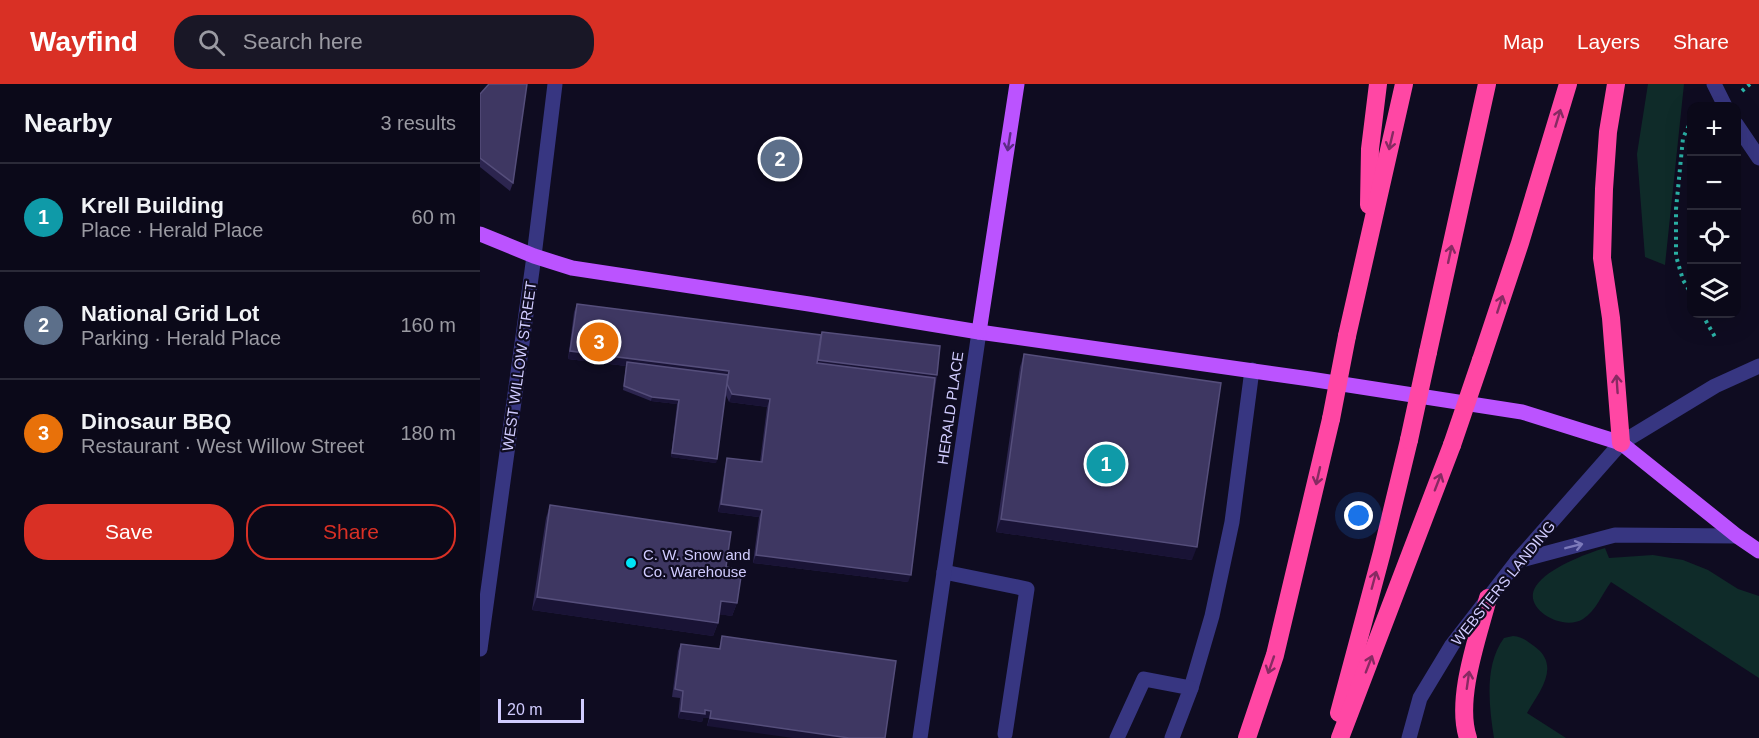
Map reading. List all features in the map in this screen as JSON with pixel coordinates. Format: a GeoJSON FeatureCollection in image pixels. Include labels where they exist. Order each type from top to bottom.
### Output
{"type":"FeatureCollection","features":[{"type":"Feature","properties":{"kind":"highway"},"geometry":{"type":"LineString","coordinates":[[1368,248],[1370,149],[1378,84]]}},
{"type":"Feature","properties":{"kind":"highway"},"geometry":{"type":"LineString","coordinates":[[1247,738],[1275,655],[1331,419],[1347,336],[1404,84]]}},
{"type":"Feature","properties":{"kind":"highway"},"geometry":{"type":"LineString","coordinates":[[1332,738],[1382,552],[1409,440],[1487,84]]}},
{"type":"Feature","properties":{"kind":"highway"},"geometry":{"type":"LineString","coordinates":[[1340,738],[1452,445],[1482,360],[1568,84]]}},
{"type":"Feature","properties":{"kind":"highway"},"geometry":{"type":"LineString","coordinates":[[1616,84],[1608,132],[1602,258],[1611,318],[1621,443]]}},
{"type":"Feature","properties":{"kind":"highway"},"geometry":{"type":"LineString","coordinates":[[1468,738],[1464,708],[1470,666],[1488,598]]}},
{"type":"Feature","properties":{"kind":"main road","name":"HERALD PLACE"},"geometry":{"type":"LineString","coordinates":[[979,332],[1017,84]]}},
{"type":"Feature","properties":{"kind":"main road"},"geometry":{"type":"LineString","coordinates":[[480,234],[534,256],[572,268],[979,332],[1252,370],[1522,412],[1621,443],[1759,551]]}},
{"type":"Feature","properties":{"kind":"street","name":"WEST WILLOW STREET"},"geometry":{"type":"LineString","coordinates":[[480,649],[534,256],[555,84]]}},
{"type":"Feature","properties":{"kind":"street"},"geometry":{"type":"LineString","coordinates":[[1714,84],[1723,102]]}},
{"type":"Feature","properties":{"kind":"street"},"geometry":{"type":"LineString","coordinates":[[1741,130],[1759,158]]}},
{"type":"Feature","properties":{"kind":"street","name":"HERALD PLACE"},"geometry":{"type":"LineString","coordinates":[[920,738],[979,332]]}},
{"type":"Feature","properties":{"kind":"street","name":"WEBSTERS LANDING"},"geometry":{"type":"LineString","coordinates":[[1409,738],[1420,698],[1452,645],[1517,561],[1621,443],[1715,386],[1759,366]]}},
{"type":"Feature","properties":{"kind":"street"},"geometry":{"type":"LineString","coordinates":[[1172,738],[1191,688],[1212,616],[1232,522],[1252,370]]}},
{"type":"Feature","properties":{"kind":"street"},"geometry":{"type":"LineString","coordinates":[[1517,561],[1615,535],[1737,536]]}},
{"type":"Feature","properties":{"kind":"street"},"geometry":{"type":"LineString","coordinates":[[944,572],[1027,589],[1005,734]]}},
{"type":"Feature","properties":{"kind":"street"},"geometry":{"type":"LineString","coordinates":[[1117,738],[1144,679],[1191,688]]}},
{"type":"Feature","properties":{"kind":"path"},"geometry":{"type":"LineString","coordinates":[[1687,130],[1683,138],[1676,209],[1676,256],[1687,287]]}},
{"type":"Feature","properties":{"kind":"path"},"geometry":{"type":"LineString","coordinates":[[1704,318],[1714,338]]}},
{"type":"Feature","properties":{"kind":"green space"},"geometry":{"type":"Polygon","coordinates":[[[1648,84],[1684,84],[1665,265],[1645,257],[1637,154],[1648,84]]]}},
{"type":"Feature","properties":{"kind":"green space"},"geometry":{"type":"Polygon","coordinates":[[[1605,548],[1609,558],[1653,555],[1683,560],[1708,570],[1738,589],[1759,596],[1759,678],[1611,582],[1595,607],[1583,619],[1574,622],[1555,620],[1539,610],[1534,602],[1533,594],[1542,579],[1568,563],[1605,548]]]}},
{"type":"Feature","properties":{"kind":"green space"},"geometry":{"type":"Polygon","coordinates":[[[1513,636],[1524,639],[1534,646],[1546,662],[1546,679],[1527,713],[1566,738],[1494,738],[1490,699],[1493,661],[1504,638],[1513,636]]]}},
{"type":"Feature","properties":{"kind":"building"},"geometry":{"type":"Polygon","coordinates":[[[489,84],[527,84],[513,183],[480,158],[480,94],[489,84]]]}},
{"type":"Feature","properties":{"kind":"building"},"geometry":{"type":"Polygon","coordinates":[[[577,304],[821,335],[817,363],[935,378],[911,575],[756,555],[762,510],[721,504],[727,458],[762,462],[770,399],[732,394],[727,384],[729,371],[570,351],[577,304]]]}},
{"type":"Feature","properties":{"kind":"building"},"geometry":{"type":"Polygon","coordinates":[[[822,332],[940,346],[937,375],[818,360],[822,332]]]}},
{"type":"Feature","properties":{"kind":"building"},"geometry":{"type":"Polygon","coordinates":[[[1024,354],[1221,383],[1197,547],[1001,519],[1024,354]]]}},
{"type":"Feature","properties":{"kind":"building"},"geometry":{"type":"Polygon","coordinates":[[[627,362],[728,375],[717,459],[672,453],[679,400],[652,397],[624,386],[627,362]]]}},
{"type":"Feature","properties":{"kind":"building","name":"C. W. Snow and Co. Warehouse"},"geometry":{"type":"Polygon","coordinates":[[[550,505],[731,532],[726,567],[742,570],[737,603],[721,601],[718,623],[537,597],[550,505]]]}},
{"type":"Feature","properties":{"kind":"building"},"geometry":{"type":"Polygon","coordinates":[[[722,636],[896,661],[885,738],[849,738],[710,718],[711,711],[705,710],[705,714],[681,711],[683,691],[675,689],[681,644],[720,649],[722,636]]]}},
{"type":"Feature","properties":{"kind":"place","name":"National Grid Lot"},"geometry":{"type":"Point","coordinates":[780,159]}},
{"type":"Feature","properties":{"kind":"place","name":"Dinosaur BBQ"},"geometry":{"type":"Point","coordinates":[599,342]}},
{"type":"Feature","properties":{"kind":"place","name":"Krell Building"},"geometry":{"type":"Point","coordinates":[1106,464]}},
{"type":"Feature","properties":{"kind":"place","name":"C. W. Snow and Co. Warehouse"},"geometry":{"type":"Point","coordinates":[631,563]}}]}
